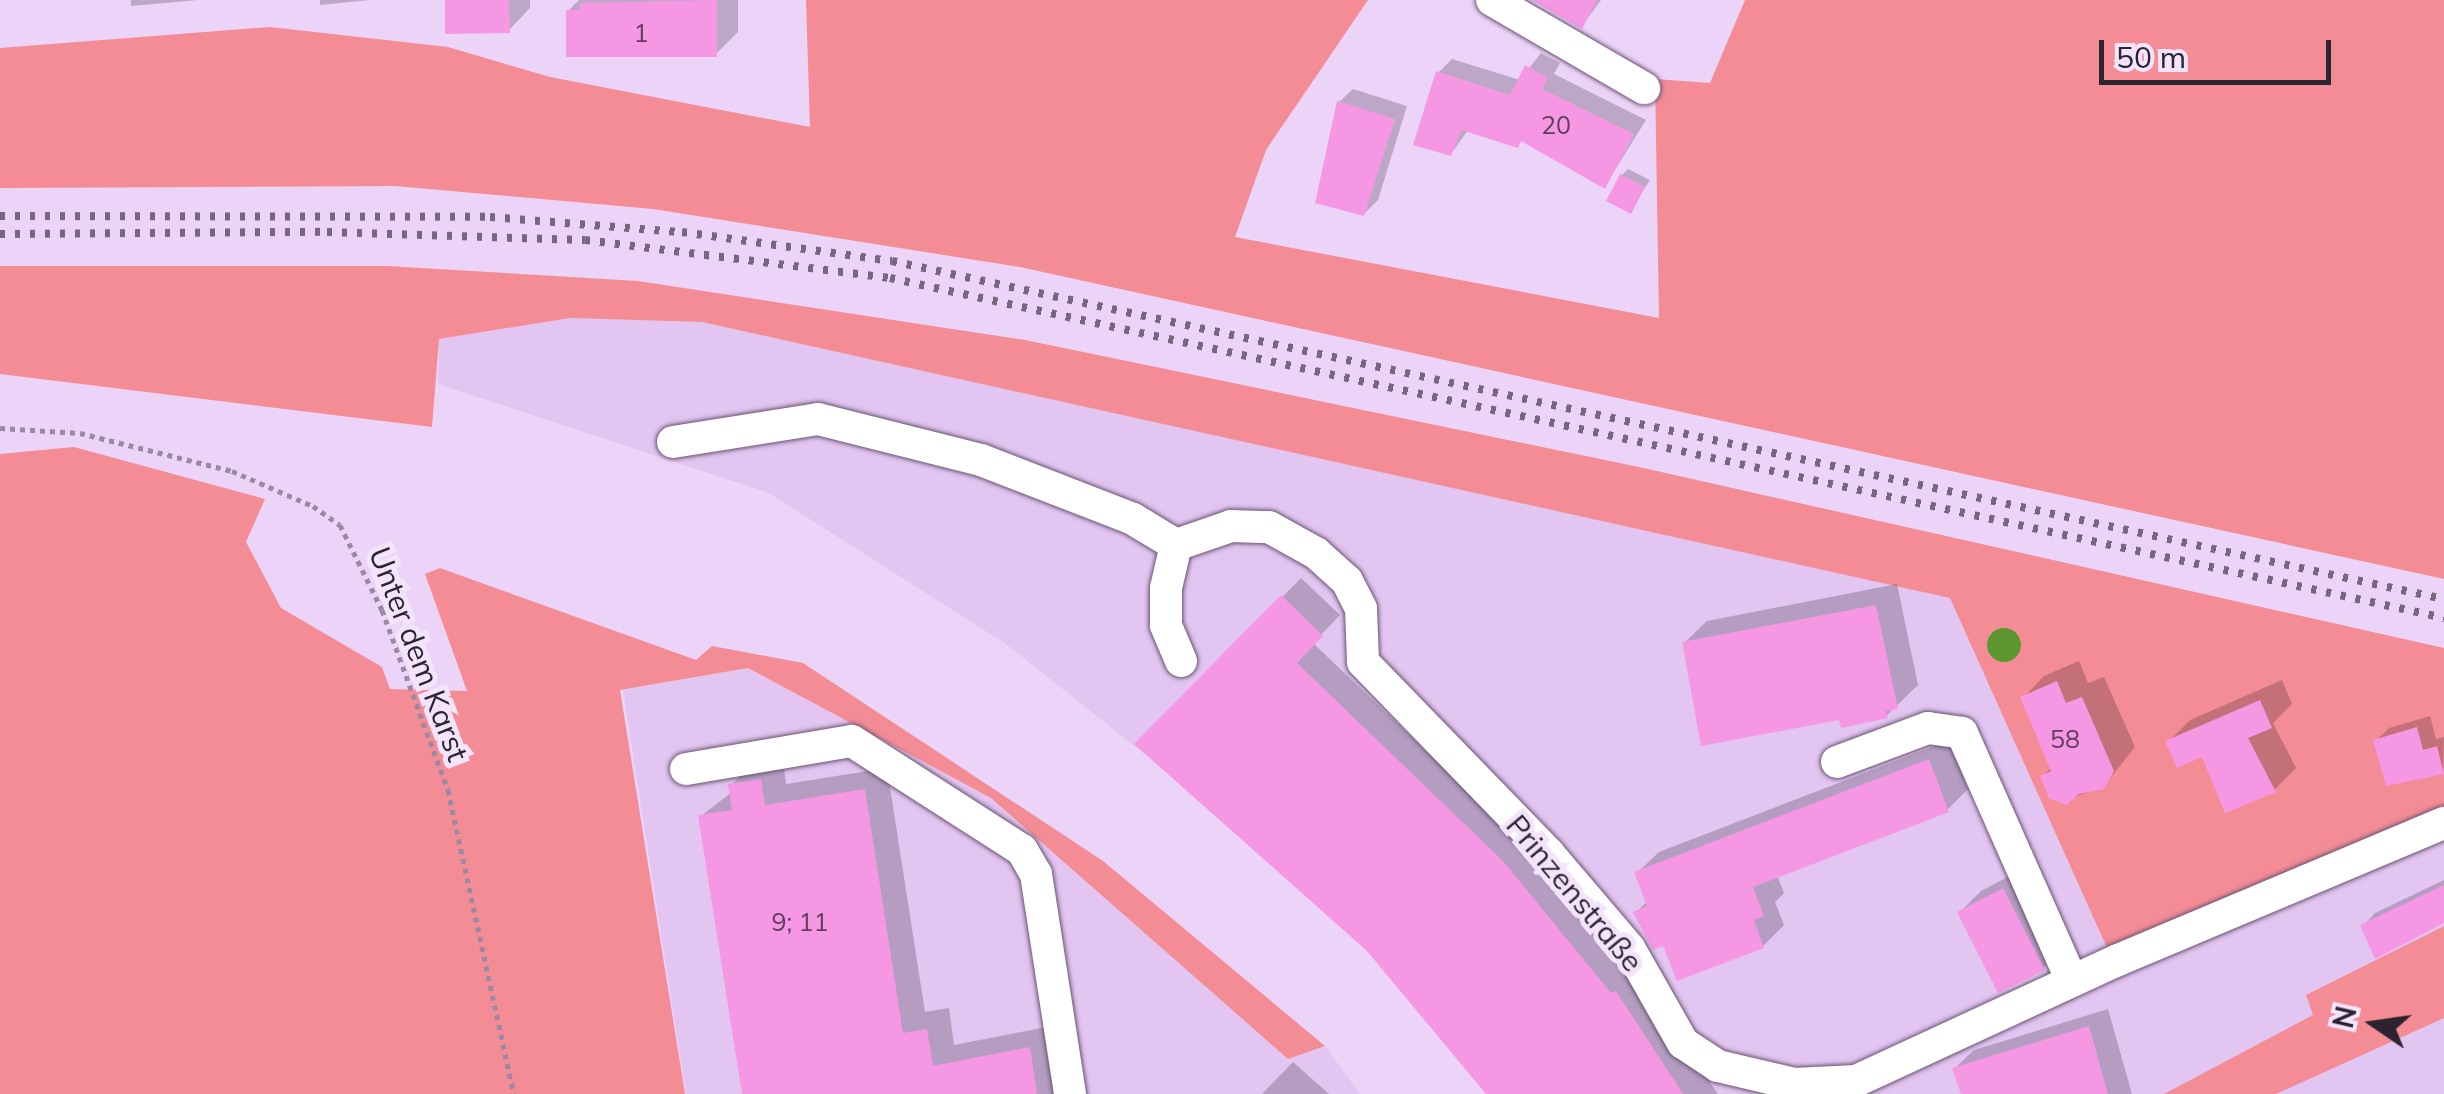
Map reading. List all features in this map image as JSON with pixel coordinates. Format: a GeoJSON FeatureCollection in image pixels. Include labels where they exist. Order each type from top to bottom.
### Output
{"type":"FeatureCollection","features":[{"type":"Feature","properties":{"kind":"street"},"geometry":{"type":"LineString","coordinates":[[1492,0],[1644,88]]}},
{"type":"Feature","properties":{"kind":"street"},"geometry":{"type":"LineString","coordinates":[[674,442],[818,419],[981,460],[1132,519],[1176,545],[1166,625],[1181,661]]}},
{"type":"Feature","properties":{"kind":"street","name":"Prinzenstraße"},"geometry":{"type":"LineString","coordinates":[[1176,545],[1231,526],[1269,527],[1316,553],[1348,581],[1362,608],[1363,662],[1549,854],[1629,948],[1683,1042],[1718,1066],[1794,1084],[1856,1081],[2072,981],[2444,823]]}},
{"type":"Feature","properties":{"kind":"street"},"geometry":{"type":"LineString","coordinates":[[1837,762],[1928,728],[1962,734],[2072,981]]}},
{"type":"Feature","properties":{"kind":"street"},"geometry":{"type":"LineString","coordinates":[[686,769],[852,742],[1022,850],[1036,874],[1070,1094]]}},
{"type":"Feature","properties":{"kind":"path","name":"Unter dem Karst"},"geometry":{"type":"LineString","coordinates":[[0,428],[80,433],[232,471],[314,506],[340,524],[382,610],[448,790],[514,1094]]}},
{"type":"Feature","properties":{"kind":"shaded area"},"geometry":{"type":"Polygon","coordinates":[[[806,0],[1368,0],[1266,150],[1235,237],[1659,318],[1655,79],[1710,83],[1745,0],[2444,0],[2444,579],[1020,267],[653,209],[395,186],[0,188],[0,48],[270,27],[448,47],[550,77],[810,127],[806,0]]]}},
{"type":"Feature","properties":{"kind":"shaded area"},"geometry":{"type":"Polygon","coordinates":[[[0,266],[387,266],[638,281],[1025,340],[1639,467],[2444,648],[2444,817],[2112,959],[1950,598],[702,322],[570,318],[439,339],[432,427],[0,374],[0,266]]]}},
{"type":"Feature","properties":{"kind":"shaded area"},"geometry":{"type":"Polygon","coordinates":[[[570,318],[702,322],[2444,705],[2444,1094],[1496,1094],[1379,960],[1263,848],[1006,644],[769,493],[438,384],[439,339],[570,318]]]}},
{"type":"Feature","properties":{"kind":"shaded area"},"geometry":{"type":"Polygon","coordinates":[[[74,447],[265,499],[246,542],[281,608],[382,667],[390,689],[467,691],[425,574],[440,568],[696,660],[712,646],[803,663],[1103,861],[1325,1046],[1288,1059],[991,798],[748,668],[620,690],[685,1094],[0,1094],[0,454],[74,447]]]}},
{"type":"Feature","properties":{"kind":"shaded area"},"geometry":{"type":"Polygon","coordinates":[[[2004,628],[2016,633],[2021,645],[2016,657],[2004,662],[1992,657],[1987,645],[1992,633],[2004,628]]]}},
{"type":"Feature","properties":{"kind":"shaded area"},"geometry":{"type":"Polygon","coordinates":[[[748,668],[991,798],[1288,1059],[1325,1046],[1360,1094],[686,1094],[623,690],[748,668]]]}},
{"type":"Feature","properties":{"kind":"shaded area"},"geometry":{"type":"Polygon","coordinates":[[[2444,926],[2444,1018],[2276,1094],[2164,1094],[2313,1015],[2306,995],[2444,926]]]}},
{"type":"Feature","properties":{"kind":"building"},"geometry":{"type":"Polygon","coordinates":[[[445,0],[509,0],[510,33],[445,34],[445,0]]]}},
{"type":"Feature","properties":{"kind":"building"},"geometry":{"type":"Polygon","coordinates":[[[717,0],[717,57],[566,57],[566,10],[580,10],[580,3],[717,0]]]}},
{"type":"Feature","properties":{"kind":"building"},"geometry":{"type":"Polygon","coordinates":[[[1532,0],[1597,0],[1582,29],[1532,0]]]}},
{"type":"Feature","properties":{"kind":"building"},"geometry":{"type":"Polygon","coordinates":[[[1525,65],[1548,78],[1542,89],[1634,134],[1605,189],[1521,141],[1518,148],[1461,130],[1451,156],[1413,145],[1436,71],[1510,95],[1525,65]]]}},
{"type":"Feature","properties":{"kind":"building"},"geometry":{"type":"Polygon","coordinates":[[[1337,101],[1395,119],[1364,216],[1315,203],[1337,101]]]}},
{"type":"Feature","properties":{"kind":"building"},"geometry":{"type":"Polygon","coordinates":[[[1620,174],[1645,187],[1631,214],[1606,201],[1620,174]]]}},
{"type":"Feature","properties":{"kind":"building"},"geometry":{"type":"Polygon","coordinates":[[[1281,595],[1323,636],[1297,663],[1503,861],[1611,993],[1616,991],[1683,1094],[1486,1094],[1367,951],[1134,744],[1281,595]]]}},
{"type":"Feature","properties":{"kind":"building"},"geometry":{"type":"Polygon","coordinates":[[[1876,605],[1898,709],[1886,711],[1888,718],[1841,728],[1839,720],[1701,746],[1682,642],[1876,605]]]}},
{"type":"Feature","properties":{"kind":"building"},"geometry":{"type":"Polygon","coordinates":[[[2057,681],[2066,703],[2082,697],[2114,771],[2104,789],[2079,794],[2066,805],[2049,798],[2040,776],[2051,771],[2020,697],[2057,681]]]}},
{"type":"Feature","properties":{"kind":"building"},"geometry":{"type":"Polygon","coordinates":[[[2260,700],[2272,728],[2248,738],[2276,792],[2225,813],[2202,757],[2177,768],[2165,741],[2260,700]]]}},
{"type":"Feature","properties":{"kind":"building"},"geometry":{"type":"Polygon","coordinates":[[[2417,727],[2423,750],[2437,746],[2444,774],[2386,786],[2373,740],[2417,727]]]}},
{"type":"Feature","properties":{"kind":"building"},"geometry":{"type":"Polygon","coordinates":[[[1929,759],[1949,812],[1753,887],[1764,916],[1754,920],[1764,948],[1677,981],[1663,946],[1653,950],[1633,912],[1647,906],[1634,872],[1929,759]]]}},
{"type":"Feature","properties":{"kind":"building"},"geometry":{"type":"Polygon","coordinates":[[[761,779],[765,805],[865,789],[903,1033],[927,1029],[933,1066],[1030,1047],[1037,1094],[742,1094],[698,815],[732,810],[728,784],[761,779]]]}},
{"type":"Feature","properties":{"kind":"building"},"geometry":{"type":"Polygon","coordinates":[[[2444,885],[2444,923],[2375,959],[2360,925],[2444,885]]]}},
{"type":"Feature","properties":{"kind":"building"},"geometry":{"type":"Polygon","coordinates":[[[2003,888],[2045,970],[1998,993],[1957,912],[2003,888]]]}},
{"type":"Feature","properties":{"kind":"building"},"geometry":{"type":"Polygon","coordinates":[[[2089,1026],[2108,1094],[1961,1094],[1952,1068],[2089,1026]]]}},
{"type":"Feature","properties":{"kind":"railway"},"geometry":{"type":"LineString","coordinates":[[0,216],[490,217],[682,232],[892,261],[2444,599]]}},
{"type":"Feature","properties":{"kind":"railway"},"geometry":{"type":"LineString","coordinates":[[0,234],[327,232],[585,240],[890,278],[2444,618]]}}]}
